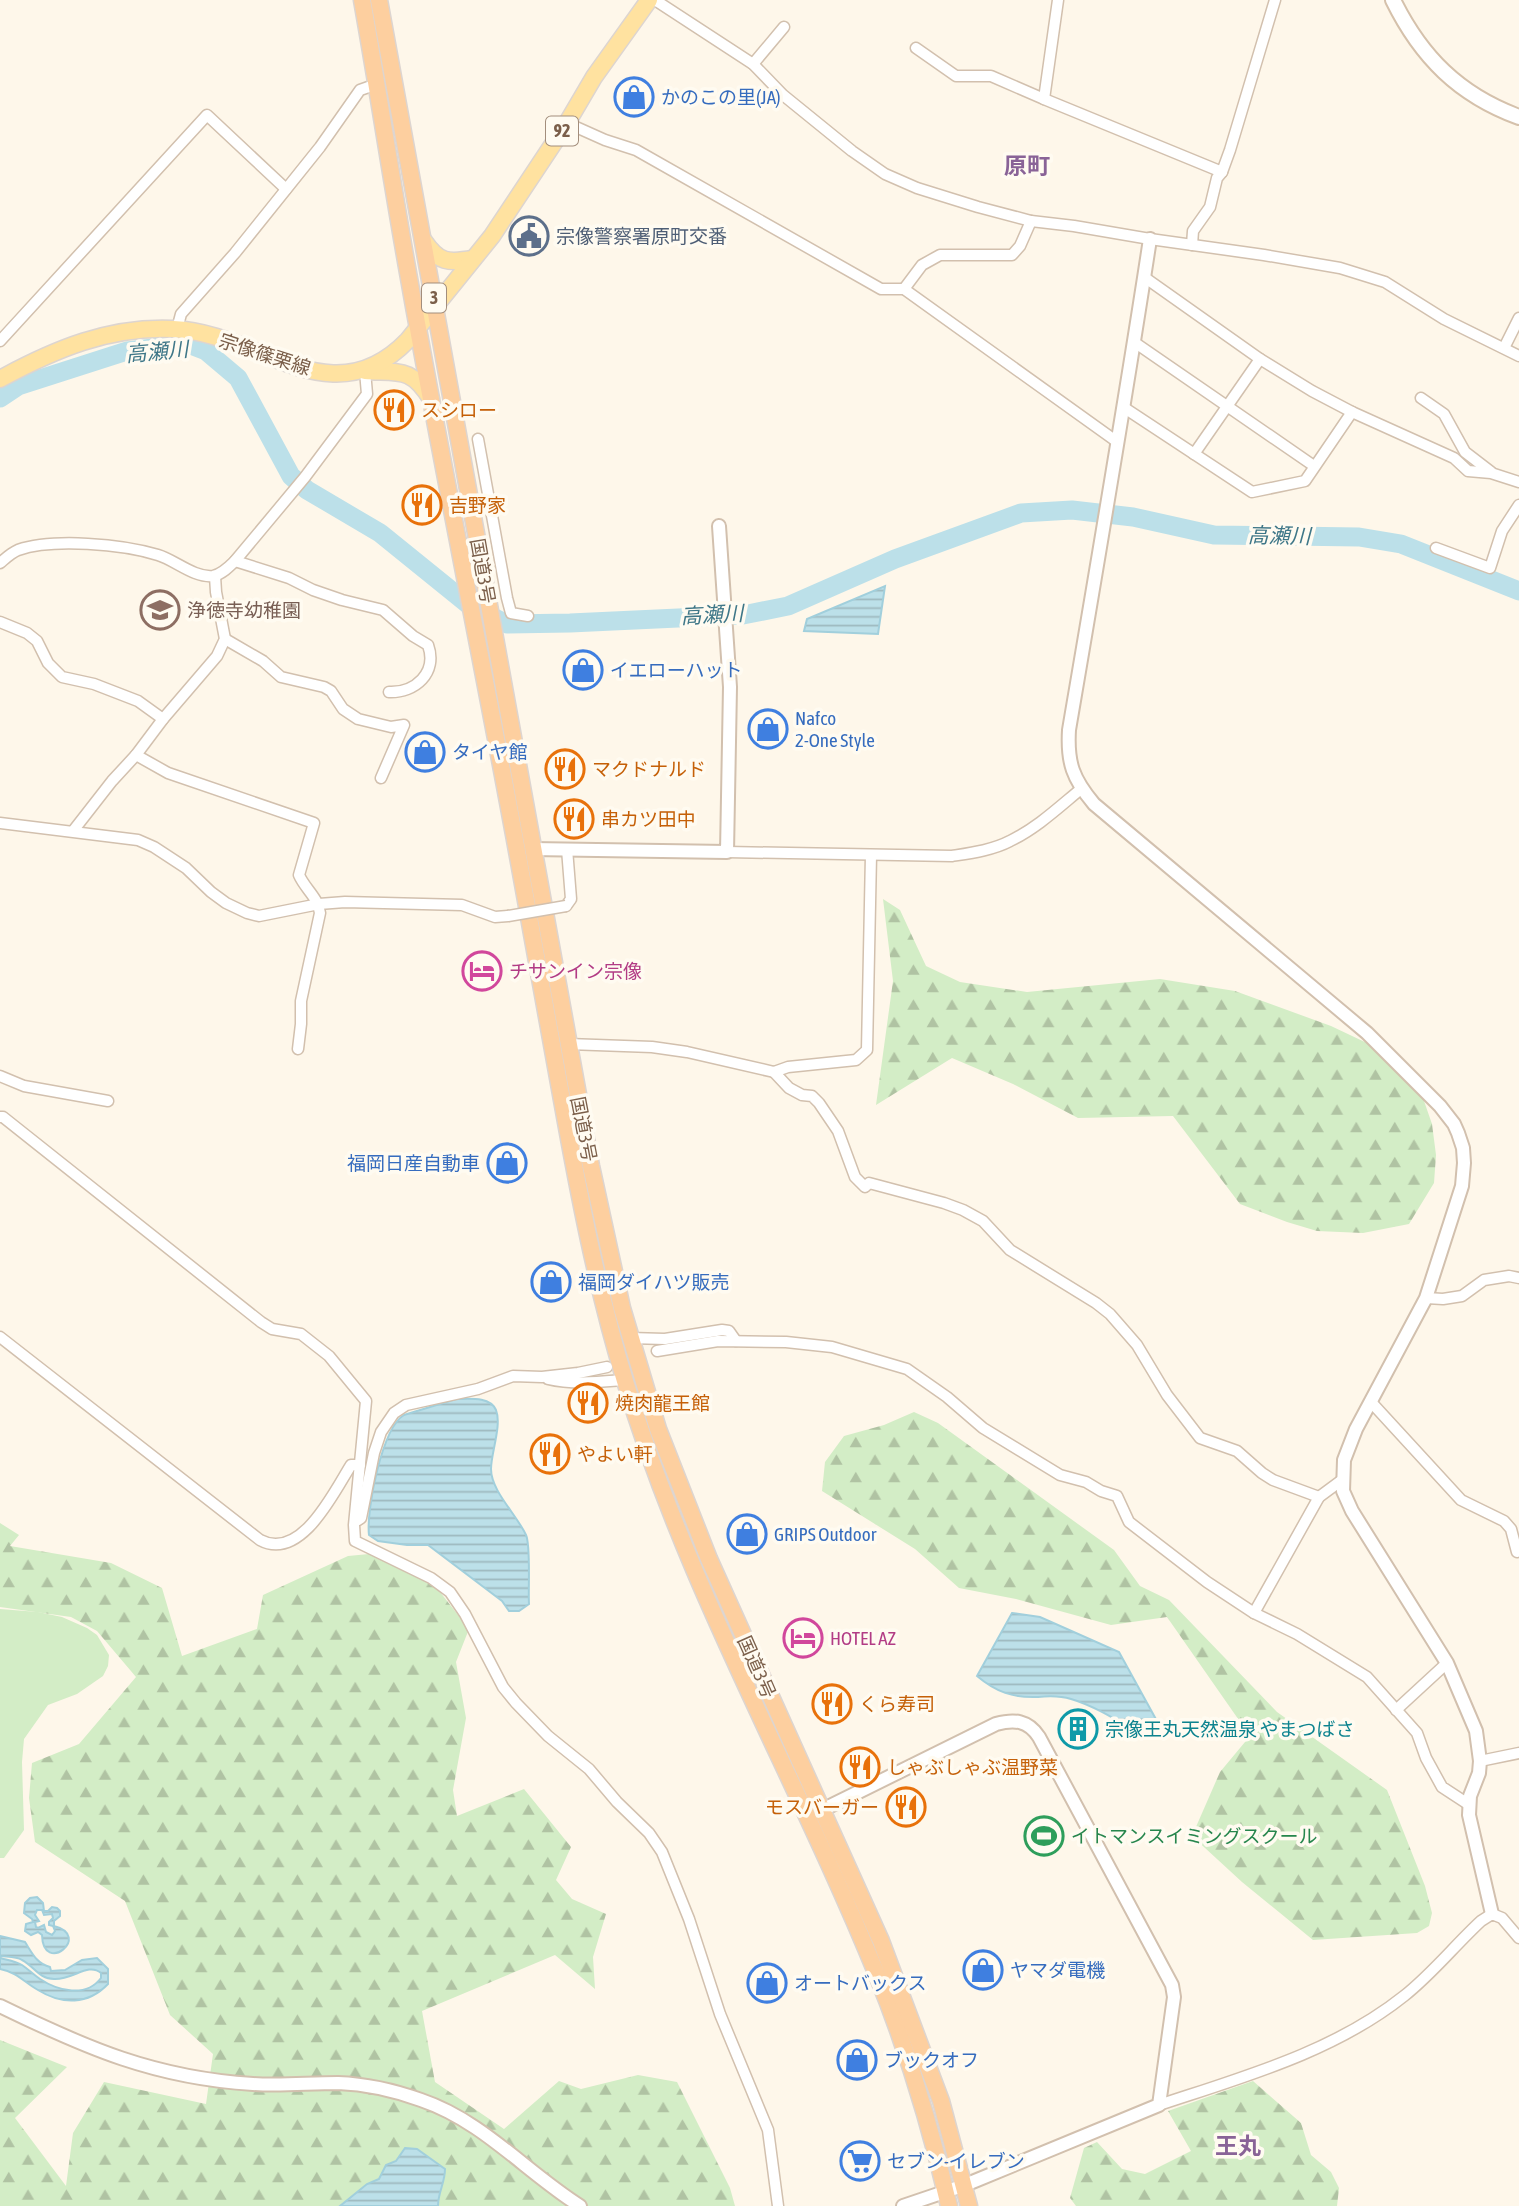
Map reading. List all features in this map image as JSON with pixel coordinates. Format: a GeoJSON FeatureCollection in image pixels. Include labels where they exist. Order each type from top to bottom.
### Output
{"type":"FeatureCollection","features":[{"type":"Feature","properties":{"kind":"highway","name":"国道3号"},"geometry":{"type":"LineString","coordinates":[[362,0],[418,327],[587,1230],[606,1314],[624,1380],[661,1489],[727,1645],[806,1812],[879,1979],[907,2058],[947,2199]]}},
{"type":"Feature","properties":{"kind":"highway","name":"国道3号"},"geometry":{"type":"LineString","coordinates":[[379,0],[590,1166],[630,1338],[658,1429],[700,1537],[881,1941],[920,2040],[941,2101],[969,2206]]}},
{"type":"Feature","properties":{"kind":"main road","name":"宗像篠栗線"},"geometry":{"type":"LineString","coordinates":[[0,379],[40,358],[87,340],[129,330],[177,329],[204,334],[328,374],[365,370],[397,351],[492,236],[567,123],[594,77],[649,0]]}},
{"type":"Feature","properties":{"kind":"main road"},"geometry":{"type":"LineString","coordinates":[[1393,0],[1410,34],[1438,66],[1475,96],[1519,117]]}},
{"type":"Feature","properties":{"kind":"main road"},"geometry":{"type":"LineString","coordinates":[[424,241],[432,253],[449,262],[473,259]]}},
{"type":"Feature","properties":{"kind":"main road"},"geometry":{"type":"LineString","coordinates":[[365,370],[400,372],[414,377],[432,400]]}},
{"type":"Feature","properties":{"kind":"street"},"geometry":{"type":"LineString","coordinates":[[655,0],[753,64],[783,95],[885,174],[929,192],[1031,221],[1328,265],[1363,275],[1385,282],[1444,319],[1519,356]]}},
{"type":"Feature","properties":{"kind":"street"},"geometry":{"type":"LineString","coordinates":[[1044,99],[1058,0]]}},
{"type":"Feature","properties":{"kind":"street"},"geometry":{"type":"LineString","coordinates":[[1192,245],[1193,231],[1210,207],[1217,178],[1222,172],[1275,0]]}},
{"type":"Feature","properties":{"kind":"street"},"geometry":{"type":"LineString","coordinates":[[753,64],[784,27]]}},
{"type":"Feature","properties":{"kind":"street"},"geometry":{"type":"LineString","coordinates":[[916,48],[956,76],[991,76],[1222,172]]}},
{"type":"Feature","properties":{"kind":"street"},"geometry":{"type":"LineString","coordinates":[[177,329],[181,314],[235,254],[320,147],[360,90],[377,84]]}},
{"type":"Feature","properties":{"kind":"street"},"geometry":{"type":"LineString","coordinates":[[0,341],[207,115],[286,189]]}},
{"type":"Feature","properties":{"kind":"street"},"geometry":{"type":"LineString","coordinates":[[567,123],[636,150],[881,289],[904,289],[1116,441]]}},
{"type":"Feature","properties":{"kind":"street"},"geometry":{"type":"LineString","coordinates":[[904,289],[922,265],[940,255],[1012,255],[1020,246],[1031,221]]}},
{"type":"Feature","properties":{"kind":"street"},"geometry":{"type":"LineString","coordinates":[[1150,239],[1069,730],[1070,761],[1081,789],[1094,804],[1367,1033],[1440,1106],[1454,1124],[1463,1148],[1462,1186],[1426,1297],[1356,1429],[1344,1460],[1342,1480],[1343,1492],[1352,1511],[1447,1663],[1476,1731],[1480,1761],[1468,1804],[1492,1914]]}},
{"type":"Feature","properties":{"kind":"street"},"geometry":{"type":"LineString","coordinates":[[1144,277],[1260,359],[1352,412],[1454,458],[1468,471],[1491,473],[1519,482]]}},
{"type":"Feature","properties":{"kind":"street"},"geometry":{"type":"LineString","coordinates":[[1504,348],[1519,318]]}},
{"type":"Feature","properties":{"kind":"street"},"geometry":{"type":"LineString","coordinates":[[1134,342],[1314,466]]}},
{"type":"Feature","properties":{"kind":"street"},"geometry":{"type":"LineString","coordinates":[[1194,454],[1260,359]]}},
{"type":"Feature","properties":{"kind":"street"},"geometry":{"type":"LineString","coordinates":[[0,563],[15,551],[35,546],[100,545],[159,555],[203,575],[215,576],[236,561],[305,477],[367,394],[365,370]]}},
{"type":"Feature","properties":{"kind":"street"},"geometry":{"type":"LineString","coordinates":[[1420,398],[1444,414],[1465,452],[1491,473]]}},
{"type":"Feature","properties":{"kind":"street"},"geometry":{"type":"LineString","coordinates":[[1122,407],[1252,492],[1305,481],[1352,412]]}},
{"type":"Feature","properties":{"kind":"street"},"geometry":{"type":"LineString","coordinates":[[478,439],[511,613],[528,616]]}},
{"type":"Feature","properties":{"kind":"street"},"geometry":{"type":"LineString","coordinates":[[1436,548],[1489,568],[1502,531],[1519,505]]}},
{"type":"Feature","properties":{"kind":"street"},"geometry":{"type":"LineString","coordinates":[[719,526],[730,687],[727,852]]}},
{"type":"Feature","properties":{"kind":"street"},"geometry":{"type":"LineString","coordinates":[[236,561],[289,578],[342,600],[383,610],[413,636],[428,645],[430,663],[425,677],[404,692],[389,692]]}},
{"type":"Feature","properties":{"kind":"street"},"geometry":{"type":"LineString","coordinates":[[73,831],[112,780],[136,755],[217,656],[225,639],[215,576]]}},
{"type":"Feature","properties":{"kind":"street"},"geometry":{"type":"LineString","coordinates":[[0,622],[37,641],[48,663],[62,677],[94,684],[138,701],[163,719]]}},
{"type":"Feature","properties":{"kind":"street"},"geometry":{"type":"LineString","coordinates":[[225,639],[263,661],[281,677],[331,691],[343,709],[358,719],[391,727],[404,725],[381,778]]}},
{"type":"Feature","properties":{"kind":"street"},"geometry":{"type":"LineString","coordinates":[[136,755],[178,776],[314,823],[299,876],[303,886],[319,904],[320,913],[301,1000],[302,1024],[298,1049]]}},
{"type":"Feature","properties":{"kind":"street"},"geometry":{"type":"LineString","coordinates":[[532,849],[952,856],[1010,841],[1030,829],[1081,789]]}},
{"type":"Feature","properties":{"kind":"street"},"geometry":{"type":"LineString","coordinates":[[0,823],[138,840],[154,847],[186,869],[226,903],[259,916],[319,904],[345,902],[462,905],[495,917],[566,906],[571,899],[567,849]]}},
{"type":"Feature","properties":{"kind":"street"},"geometry":{"type":"LineString","coordinates":[[568,1044],[687,1052],[774,1072],[856,1060],[867,1050],[872,855]]}},
{"type":"Feature","properties":{"kind":"street"},"geometry":{"type":"LineString","coordinates":[[774,1072],[789,1088],[802,1095],[812,1096],[819,1102],[838,1131],[855,1177],[865,1187],[869,1183],[917,1195],[963,1210],[983,1221],[1010,1250],[1110,1314],[1137,1345],[1167,1395],[1200,1438],[1237,1451],[1262,1473],[1319,1497]]}},
{"type":"Feature","properties":{"kind":"street"},"geometry":{"type":"LineString","coordinates":[[0,1076],[24,1086],[108,1101]]}},
{"type":"Feature","properties":{"kind":"street"},"geometry":{"type":"LineString","coordinates":[[0,1117],[4,1117],[261,1322],[272,1329],[301,1334],[329,1356],[366,1401],[354,1525],[355,1541],[431,1578],[450,1592],[465,1614],[503,1687],[516,1703],[548,1736],[589,1769],[617,1802],[649,1833],[662,1852],[689,1919],[720,2014],[768,2130],[778,2206]]}},
{"type":"Feature","properties":{"kind":"street"},"geometry":{"type":"LineString","coordinates":[[1426,1297],[1443,1299],[1462,1296],[1484,1280],[1509,1276],[1519,1278]]}},
{"type":"Feature","properties":{"kind":"street"},"geometry":{"type":"LineString","coordinates":[[630,1338],[665,1339],[722,1330],[729,1331],[736,1341]]}},
{"type":"Feature","properties":{"kind":"street"},"geometry":{"type":"LineString","coordinates":[[0,1337],[268,1545],[286,1543],[310,1526],[351,1465],[360,1465]]}},
{"type":"Feature","properties":{"kind":"street"},"geometry":{"type":"LineString","coordinates":[[657,1351],[718,1341],[832,1347],[906,1369],[947,1397],[983,1428],[1060,1475],[1086,1482],[1117,1496],[1129,1522],[1197,1574],[1255,1613],[1297,1634],[1367,1677],[1417,1733],[1426,1758],[1442,1787],[1468,1804]]}},
{"type":"Feature","properties":{"kind":"street"},"geometry":{"type":"LineString","coordinates":[[354,1525],[361,1518],[380,1432],[394,1413],[406,1405],[478,1388],[513,1376],[541,1377],[607,1367]]}},
{"type":"Feature","properties":{"kind":"street"},"geometry":{"type":"LineString","coordinates":[[541,1377],[561,1382],[583,1383],[624,1380]]}},
{"type":"Feature","properties":{"kind":"street"},"geometry":{"type":"LineString","coordinates":[[1371,1402],[1461,1500],[1504,1521],[1511,1530],[1517,1552]]}},
{"type":"Feature","properties":{"kind":"street"},"geometry":{"type":"LineString","coordinates":[[1255,1613],[1319,1497],[1342,1480]]}},
{"type":"Feature","properties":{"kind":"street"},"geometry":{"type":"LineString","coordinates":[[1396,1710],[1447,1663]]}},
{"type":"Feature","properties":{"kind":"street"},"geometry":{"type":"LineString","coordinates":[[822,1810],[996,1724],[1009,1720],[1028,1725],[1038,1737],[1172,1985],[1174,1997],[1159,2105]]}},
{"type":"Feature","properties":{"kind":"street"},"geometry":{"type":"LineString","coordinates":[[1480,1761],[1519,1753]]}},
{"type":"Feature","properties":{"kind":"street"},"geometry":{"type":"LineString","coordinates":[[903,2206],[947,2199],[965,2185],[1159,2105],[1293,2058],[1363,2024],[1404,1996],[1481,1921],[1492,1914]]}},
{"type":"Feature","properties":{"kind":"street"},"geometry":{"type":"LineString","coordinates":[[1492,1914],[1502,1918],[1519,1938]]}},
{"type":"Feature","properties":{"kind":"street"},"geometry":{"type":"LineString","coordinates":[[0,2006],[109,2055],[184,2076],[252,2084],[341,2083],[394,2091],[424,2100],[460,2117],[580,2206]]}},
{"type":"Feature","properties":{"kind":"green space"},"geometry":{"type":"Polygon","coordinates":[[[883,899],[900,910],[926,966],[960,982],[1027,992],[1160,979],[1235,991],[1331,1026],[1388,1053],[1415,1075],[1432,1124],[1436,1155],[1434,1183],[1409,1224],[1363,1233],[1317,1231],[1240,1204],[1173,1116],[1078,1118],[1013,1084],[952,1058],[876,1105],[893,981],[883,899]]]}},
{"type":"Feature","properties":{"kind":"green space"},"geometry":{"type":"Polygon","coordinates":[[[914,1412],[938,1423],[1114,1550],[1140,1586],[1169,1600],[1277,1712],[1387,1790],[1425,1886],[1432,1913],[1429,1926],[1417,1933],[1313,1940],[1242,1882],[1192,1836],[1220,1772],[1250,1736],[1167,1617],[1111,1625],[1016,1599],[959,1588],[915,1549],[822,1491],[825,1462],[844,1436],[884,1425],[914,1412]]]}},
{"type":"Feature","properties":{"kind":"green space"},"geometry":{"type":"Polygon","coordinates":[[[0,1523],[19,1535],[10,1546],[111,1563],[162,1588],[182,1656],[257,1629],[263,1595],[348,1556],[369,1554],[433,1583],[469,1629],[456,1662],[466,1718],[453,1790],[457,1816],[524,1789],[571,1847],[556,1880],[572,1899],[606,1914],[593,1957],[595,1989],[555,1955],[422,2011],[435,2082],[504,2129],[559,2081],[581,2089],[638,2075],[677,2082],[730,2188],[735,2206],[439,2206],[428,2159],[396,2161],[386,2165],[379,2179],[367,2184],[340,2206],[0,2206],[0,2040],[67,2067],[15,2118],[66,2186],[73,2133],[104,2082],[206,2104],[213,2054],[170,2015],[125,1901],[35,1842],[29,1798],[32,1763],[79,1744],[136,1677],[97,1631],[71,1617],[0,1607],[0,1523]]]}},
{"type":"Feature","properties":{"kind":"green space"},"geometry":{"type":"Polygon","coordinates":[[[0,1609],[62,1617],[97,1635],[109,1655],[103,1676],[77,1694],[48,1705],[24,1739],[24,1830],[4,1858],[0,1858],[0,1609]]]}},
{"type":"Feature","properties":{"kind":"green space"},"geometry":{"type":"Polygon","coordinates":[[[1253,2081],[1301,2123],[1311,2155],[1331,2172],[1339,2188],[1337,2206],[1076,2206],[1070,2198],[1084,2148],[1097,2142],[1122,2169],[1145,2174],[1191,2151],[1168,2111],[1253,2081]]]}},
{"type":"Feature","properties":{"kind":"water"},"geometry":{"type":"Polygon","coordinates":[[[885,586],[878,634],[804,631],[807,619],[885,586]]]}},
{"type":"Feature","properties":{"kind":"water"},"geometry":{"type":"Polygon","coordinates":[[[456,1399],[489,1402],[498,1416],[491,1462],[492,1477],[522,1527],[528,1548],[529,1604],[519,1611],[509,1611],[502,1601],[428,1545],[378,1541],[369,1535],[370,1508],[377,1470],[382,1452],[396,1423],[404,1415],[456,1399]]]}},
{"type":"Feature","properties":{"kind":"water"},"geometry":{"type":"Polygon","coordinates":[[[1012,1613],[1040,1617],[1119,1652],[1158,1723],[1140,1734],[1080,1702],[1059,1697],[1013,1695],[984,1682],[977,1676],[1012,1613]]]}},
{"type":"Feature","properties":{"kind":"water"},"geometry":{"type":"Polygon","coordinates":[[[37,1897],[43,1903],[44,1911],[52,1907],[60,1911],[54,1926],[65,1931],[69,1937],[63,1950],[50,1952],[44,1947],[42,1935],[38,1932],[31,1935],[25,1931],[26,1924],[33,1922],[24,1913],[25,1903],[30,1898],[37,1897]],[[37,1910],[35,1915],[39,1921],[35,1922],[36,1927],[44,1925],[46,1932],[52,1935],[55,1931],[49,1922],[53,1918],[52,1914],[44,1915],[42,1910],[37,1910]]]}},
{"type":"Feature","properties":{"kind":"water"},"geometry":{"type":"Polygon","coordinates":[[[0,1936],[25,1942],[35,1958],[50,1967],[51,1971],[65,1970],[82,1960],[97,1958],[108,1969],[108,1984],[83,1999],[65,2000],[47,1995],[16,1975],[0,1969],[0,1958],[22,1965],[47,1983],[63,1989],[88,1988],[101,1978],[101,1973],[91,1969],[61,1979],[44,1977],[20,1959],[0,1956],[0,1936]]]}},
{"type":"Feature","properties":{"kind":"water"},"geometry":{"type":"Polygon","coordinates":[[[405,2148],[417,2149],[445,2169],[438,2206],[340,2206],[367,2184],[379,2179],[386,2165],[396,2161],[405,2148]]]}},
{"type":"Feature","properties":{"kind":"waterway","name":"高瀬川"},"geometry":{"type":"LineString","coordinates":[[0,398],[18,386],[127,351],[188,344],[206,351],[238,378],[291,476],[307,490],[380,533],[469,605],[507,624],[743,615],[788,606],[895,559],[1021,513],[1072,510],[1133,517],[1214,535],[1359,537],[1401,544],[1519,591]]}},
{"type":"Feature","properties":{"kind":"place","name":"かのこの里(JA)"},"geometry":{"type":"Point","coordinates":[634,97]}},
{"type":"Feature","properties":{"kind":"place","name":"宗像警察署原町交番"},"geometry":{"type":"Point","coordinates":[529,236]}},
{"type":"Feature","properties":{"kind":"place","name":"スシロー"},"geometry":{"type":"Point","coordinates":[394,410]}},
{"type":"Feature","properties":{"kind":"place","name":"吉野家"},"geometry":{"type":"Point","coordinates":[422,505]}},
{"type":"Feature","properties":{"kind":"place","name":"浄徳寺幼稚園"},"geometry":{"type":"Point","coordinates":[160,610]}},
{"type":"Feature","properties":{"kind":"place","name":"イエローハット"},"geometry":{"type":"Point","coordinates":[583,670]}},
{"type":"Feature","properties":{"kind":"place","name":"Nafco 2-One Style"},"geometry":{"type":"Point","coordinates":[768,729]}},
{"type":"Feature","properties":{"kind":"place","name":"タイヤ館"},"geometry":{"type":"Point","coordinates":[425,752]}},
{"type":"Feature","properties":{"kind":"place","name":"マクドナルド"},"geometry":{"type":"Point","coordinates":[565,769]}},
{"type":"Feature","properties":{"kind":"place","name":"串カツ田中"},"geometry":{"type":"Point","coordinates":[574,819]}},
{"type":"Feature","properties":{"kind":"place","name":"チサンイン宗像"},"geometry":{"type":"Point","coordinates":[482,971]}},
{"type":"Feature","properties":{"kind":"place","name":"福岡日産自動車"},"geometry":{"type":"Point","coordinates":[507,1163]}},
{"type":"Feature","properties":{"kind":"place","name":"福岡ダイハツ販売"},"geometry":{"type":"Point","coordinates":[551,1282]}},
{"type":"Feature","properties":{"kind":"place","name":"焼肉龍王館"},"geometry":{"type":"Point","coordinates":[588,1403]}},
{"type":"Feature","properties":{"kind":"place","name":"やよい軒"},"geometry":{"type":"Point","coordinates":[550,1454]}},
{"type":"Feature","properties":{"kind":"place","name":"GRIPS Outdoor"},"geometry":{"type":"Point","coordinates":[747,1534]}},
{"type":"Feature","properties":{"kind":"place","name":"HOTEL AZ"},"geometry":{"type":"Point","coordinates":[803,1638]}},
{"type":"Feature","properties":{"kind":"place","name":"くら寿司"},"geometry":{"type":"Point","coordinates":[832,1704]}},
{"type":"Feature","properties":{"kind":"place","name":"宗像王丸天然温泉 やまつばさ"},"geometry":{"type":"Point","coordinates":[1078,1729]}},
{"type":"Feature","properties":{"kind":"place","name":"しゃぶしゃぶ温野菜"},"geometry":{"type":"Point","coordinates":[860,1767]}},
{"type":"Feature","properties":{"kind":"place","name":"モスバーガー"},"geometry":{"type":"Point","coordinates":[906,1807]}},
{"type":"Feature","properties":{"kind":"place","name":"イトマンスイミングスクール"},"geometry":{"type":"Point","coordinates":[1044,1836]}},
{"type":"Feature","properties":{"kind":"place","name":"ヤマダ電機"},"geometry":{"type":"Point","coordinates":[983,1970]}},
{"type":"Feature","properties":{"kind":"place","name":"オートバックス"},"geometry":{"type":"Point","coordinates":[767,1983]}},
{"type":"Feature","properties":{"kind":"place","name":"ブックオフ"},"geometry":{"type":"Point","coordinates":[857,2060]}},
{"type":"Feature","properties":{"kind":"place","name":"セブン-イレブン"},"geometry":{"type":"Point","coordinates":[860,2161]}},
{"type":"Feature","properties":{"kind":"district","name":"原町"},"geometry":{"type":"Point","coordinates":[1027,166]}},
{"type":"Feature","properties":{"kind":"district","name":"王丸"},"geometry":{"type":"Point","coordinates":[1238,2146]}}]}
